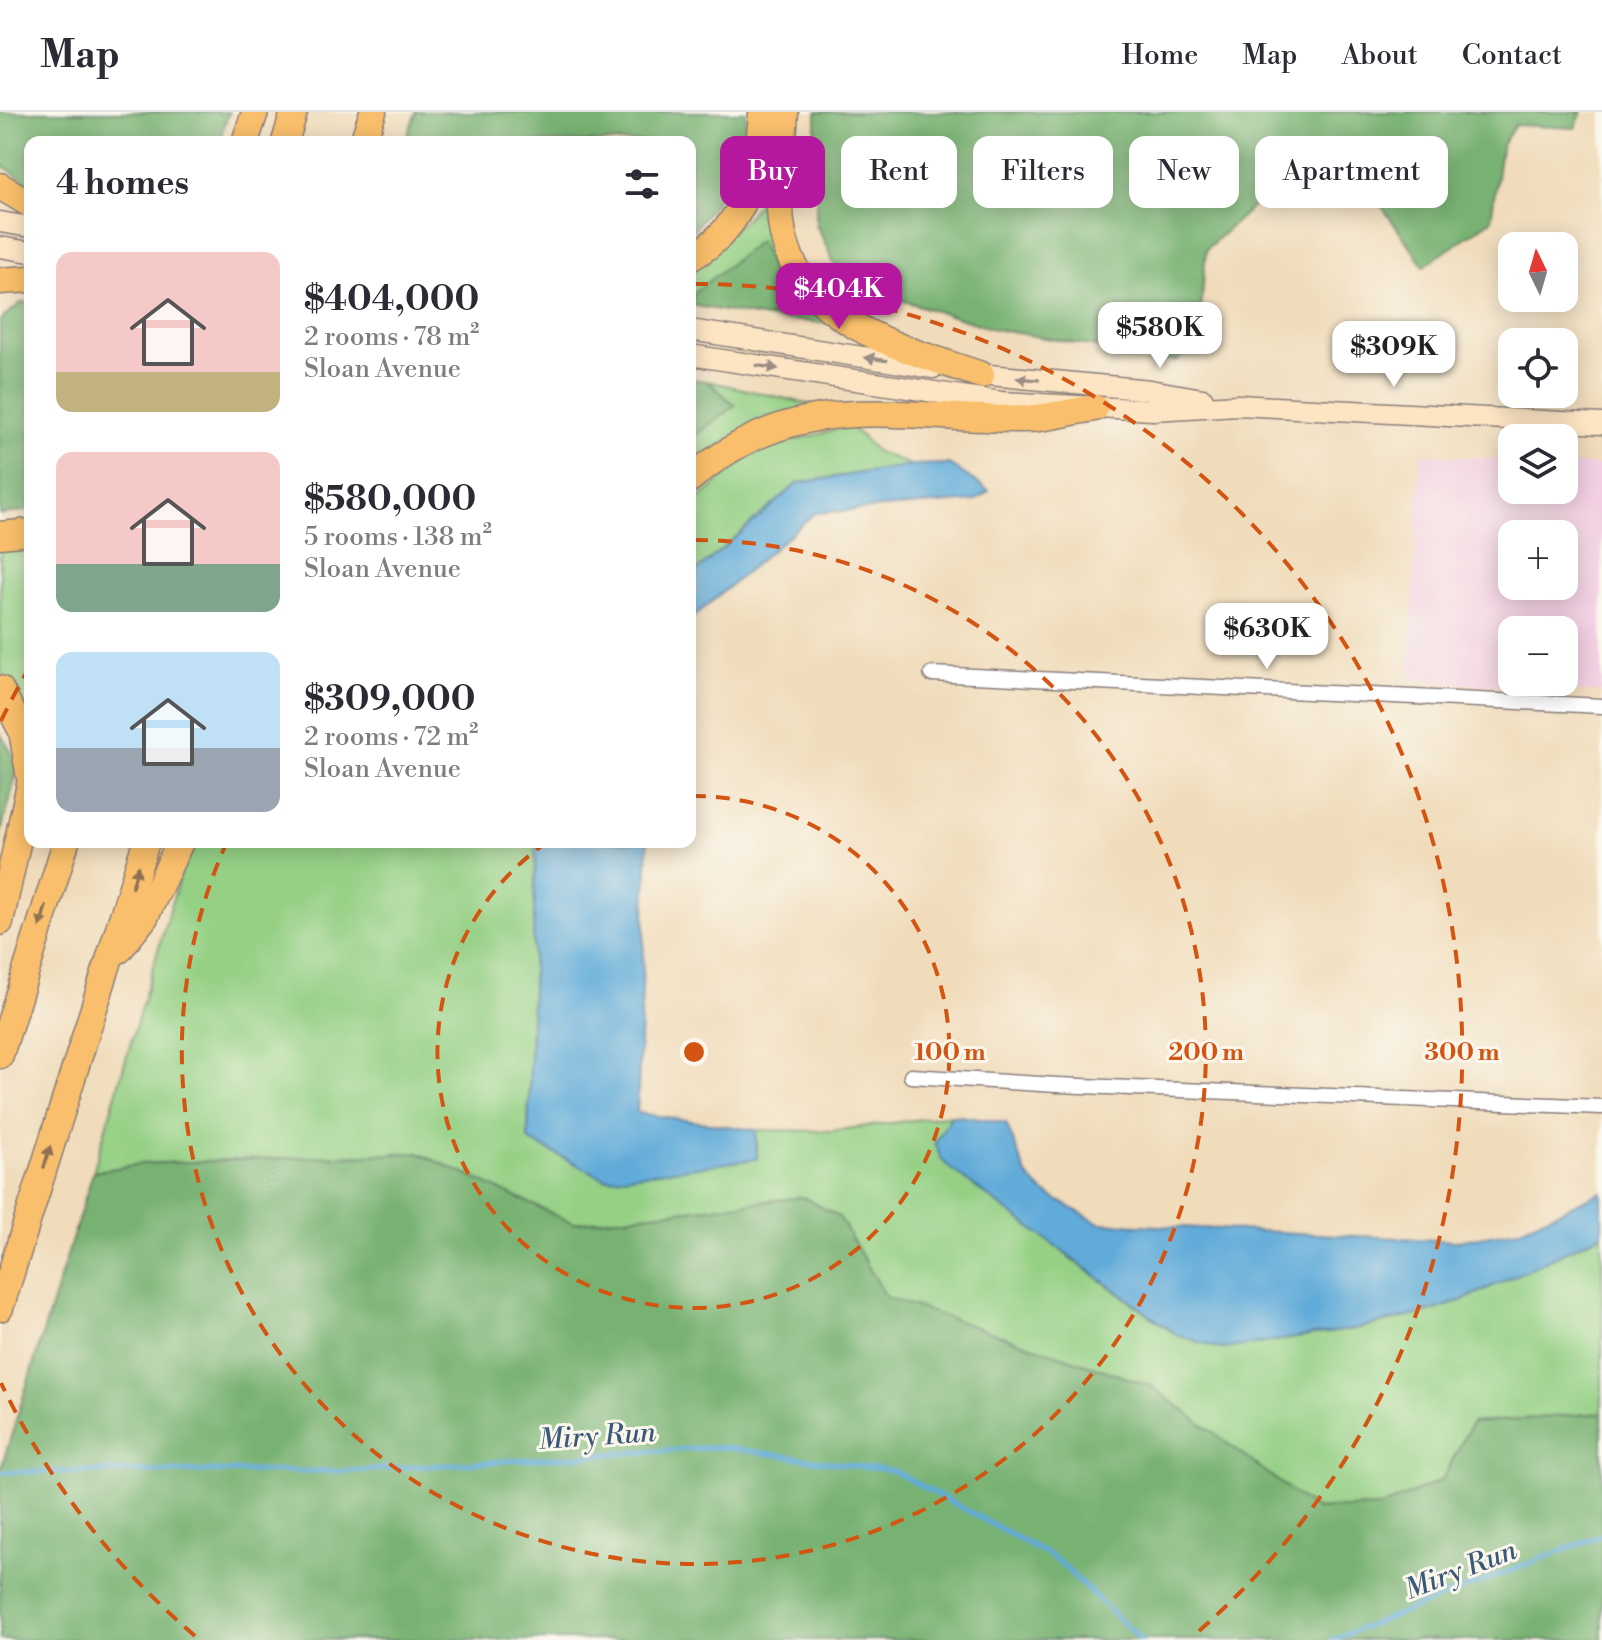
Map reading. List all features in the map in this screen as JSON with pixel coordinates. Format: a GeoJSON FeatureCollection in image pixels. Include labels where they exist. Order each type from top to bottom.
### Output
{"type":"FeatureCollection","features":[{"type":"Feature","properties":{"kind":"highway"},"geometry":{"type":"LineString","coordinates":[[247,136],[255,112]]}},
{"type":"Feature","properties":{"kind":"highway"},"geometry":{"type":"LineString","coordinates":[[287,136],[294,112]]}},
{"type":"Feature","properties":{"kind":"highway"},"geometry":{"type":"LineString","coordinates":[[365,136],[373,112]]}},
{"type":"Feature","properties":{"kind":"highway"},"geometry":{"type":"LineString","coordinates":[[696,254],[724,233],[745,202],[757,161],[762,112]]}},
{"type":"Feature","properties":{"kind":"highway"},"geometry":{"type":"LineString","coordinates":[[785,112],[780,212],[788,253],[801,279],[823,304],[854,327],[981,375]]}},
{"type":"Feature","properties":{"kind":"highway"},"geometry":{"type":"LineString","coordinates":[[0,186],[24,200]]}},
{"type":"Feature","properties":{"kind":"highway"},"geometry":{"type":"LineString","coordinates":[[0,281],[24,279]]}},
{"type":"Feature","properties":{"kind":"highway"},"geometry":{"type":"LineString","coordinates":[[696,475],[744,440],[787,422],[820,415],[870,413],[1020,419],[1095,408]]}},
{"type":"Feature","properties":{"kind":"highway"},"geometry":{"type":"LineString","coordinates":[[0,535],[24,533]]}},
{"type":"Feature","properties":{"kind":"highway"},"geometry":{"type":"LineString","coordinates":[[0,689],[22,731],[24,743]]}},
{"type":"Feature","properties":{"kind":"highway"},"geometry":{"type":"LineString","coordinates":[[0,922],[24,812]]}},
{"type":"Feature","properties":{"kind":"highway"},"geometry":{"type":"LineString","coordinates":[[0,928],[29,848]]}},
{"type":"Feature","properties":{"kind":"highway"},"geometry":{"type":"LineString","coordinates":[[0,1055],[64,848]]}},
{"type":"Feature","properties":{"kind":"highway"},"geometry":{"type":"LineString","coordinates":[[0,1308],[144,848]]}},
{"type":"Feature","properties":{"kind":"highway"},"geometry":{"type":"LineString","coordinates":[[108,965],[145,917],[177,848]]}},
{"type":"Feature","properties":{"kind":"main road"},"geometry":{"type":"LineString","coordinates":[[0,222],[24,226]]}},
{"type":"Feature","properties":{"kind":"main road"},"geometry":{"type":"LineString","coordinates":[[0,247],[24,251]]}},
{"type":"Feature","properties":{"kind":"main road"},"geometry":{"type":"LineString","coordinates":[[696,331],[981,375],[1150,390],[1238,405]]}},
{"type":"Feature","properties":{"kind":"main road"},"geometry":{"type":"LineString","coordinates":[[696,356],[970,399],[1153,410],[1238,405],[1601,424]]}},
{"type":"Feature","properties":{"kind":"street"},"geometry":{"type":"LineString","coordinates":[[931,674],[1602,706]]}},
{"type":"Feature","properties":{"kind":"street"},"geometry":{"type":"LineString","coordinates":[[911,1076],[1264,1095],[1602,1107]]}},
{"type":"Feature","properties":{"kind":"shaded area"},"geometry":{"type":"Polygon","coordinates":[[[1421,454],[1498,459],[1498,504],[1578,504],[1578,464],[1602,466],[1602,693],[1578,691],[1578,616],[1498,616],[1498,686],[1412,680],[1409,671],[1421,454]]]}},
{"type":"Feature","properties":{"kind":"green space"},"geometry":{"type":"Polygon","coordinates":[[[0,112],[229,112],[221,136],[24,136],[24,180],[0,164],[0,112]]]}},
{"type":"Feature","properties":{"kind":"green space"},"geometry":{"type":"Polygon","coordinates":[[[416,112],[746,112],[745,136],[720,136],[720,196],[696,226],[696,136],[407,136],[416,112]]]}},
{"type":"Feature","properties":{"kind":"green space"},"geometry":{"type":"Polygon","coordinates":[[[816,112],[1582,112],[1575,128],[1515,125],[1501,147],[1491,220],[1424,266],[1383,208],[1448,208],[1448,136],[1255,136],[1255,206],[1206,249],[1198,346],[1176,361],[994,329],[859,287],[838,271],[816,224],[816,208],[825,208],[825,136],[816,136],[816,112]]]}},
{"type":"Feature","properties":{"kind":"green space"},"geometry":{"type":"Polygon","coordinates":[[[754,208],[772,208],[778,265],[829,323],[766,318],[786,309],[696,293],[696,263],[754,208]]]}},
{"type":"Feature","properties":{"kind":"green space"},"geometry":{"type":"Polygon","coordinates":[[[760,240],[786,309],[766,318],[696,306],[696,291],[760,240]]]}},
{"type":"Feature","properties":{"kind":"green space"},"geometry":{"type":"Polygon","coordinates":[[[24,303],[24,511],[0,515],[0,320],[24,303]]]}},
{"type":"Feature","properties":{"kind":"green space"},"geometry":{"type":"Polygon","coordinates":[[[696,380],[707,381],[735,405],[696,434],[696,380]]]}},
{"type":"Feature","properties":{"kind":"green space"},"geometry":{"type":"Polygon","coordinates":[[[707,381],[818,406],[764,417],[696,461],[696,434],[735,405],[707,381]]]}},
{"type":"Feature","properties":{"kind":"green space"},"geometry":{"type":"Polygon","coordinates":[[[851,426],[877,452],[911,465],[798,483],[696,572],[696,501],[756,450],[851,426]]]}},
{"type":"Feature","properties":{"kind":"green space"},"geometry":{"type":"Polygon","coordinates":[[[0,546],[24,549],[24,711],[0,670],[0,546]]]}},
{"type":"Feature","properties":{"kind":"green space"},"geometry":{"type":"Polygon","coordinates":[[[0,733],[19,765],[0,836],[0,733]]]}},
{"type":"Feature","properties":{"kind":"green space"},"geometry":{"type":"Polygon","coordinates":[[[195,848],[536,848],[528,1140],[606,1179],[757,1158],[756,1130],[830,1131],[952,1115],[935,1142],[1070,1258],[1177,1335],[1222,1349],[1355,1329],[1425,1313],[1461,1301],[1602,1234],[1602,1413],[1472,1423],[1442,1480],[1381,1507],[1314,1509],[1151,1386],[886,1297],[839,1217],[803,1197],[573,1223],[418,1153],[140,1164],[93,1172],[182,868],[195,848]]]}},
{"type":"Feature","properties":{"kind":"green space"},"geometry":{"type":"Polygon","coordinates":[[[418,1153],[573,1223],[803,1197],[839,1217],[886,1297],[1151,1386],[1315,1509],[1381,1507],[1442,1480],[1472,1423],[1602,1413],[1602,1640],[0,1640],[0,1472],[93,1172],[140,1164],[418,1153]]]}},
{"type":"Feature","properties":{"kind":"water"},"geometry":{"type":"Polygon","coordinates":[[[949,464],[989,491],[975,501],[815,513],[696,615],[696,572],[798,483],[911,465],[949,464]]]}},
{"type":"Feature","properties":{"kind":"water"},"geometry":{"type":"Polygon","coordinates":[[[536,848],[648,848],[637,1113],[756,1130],[757,1159],[606,1179],[528,1140],[536,848]]]}},
{"type":"Feature","properties":{"kind":"water"},"geometry":{"type":"Polygon","coordinates":[[[952,1115],[1006,1123],[1026,1174],[1043,1192],[1099,1223],[1457,1241],[1518,1230],[1602,1192],[1602,1234],[1461,1301],[1425,1313],[1355,1329],[1222,1349],[1177,1335],[952,1170],[941,1159],[935,1142],[952,1115]]]}},
{"type":"Feature","properties":{"kind":"waterway","name":"Miry Run"},"geometry":{"type":"LineString","coordinates":[[0,1472],[350,1471],[721,1447],[894,1471],[1056,1559],[1141,1640]]}},
{"type":"Feature","properties":{"kind":"waterway","name":"Miry Run"},"geometry":{"type":"LineString","coordinates":[[1332,1640],[1602,1535]]}}]}
